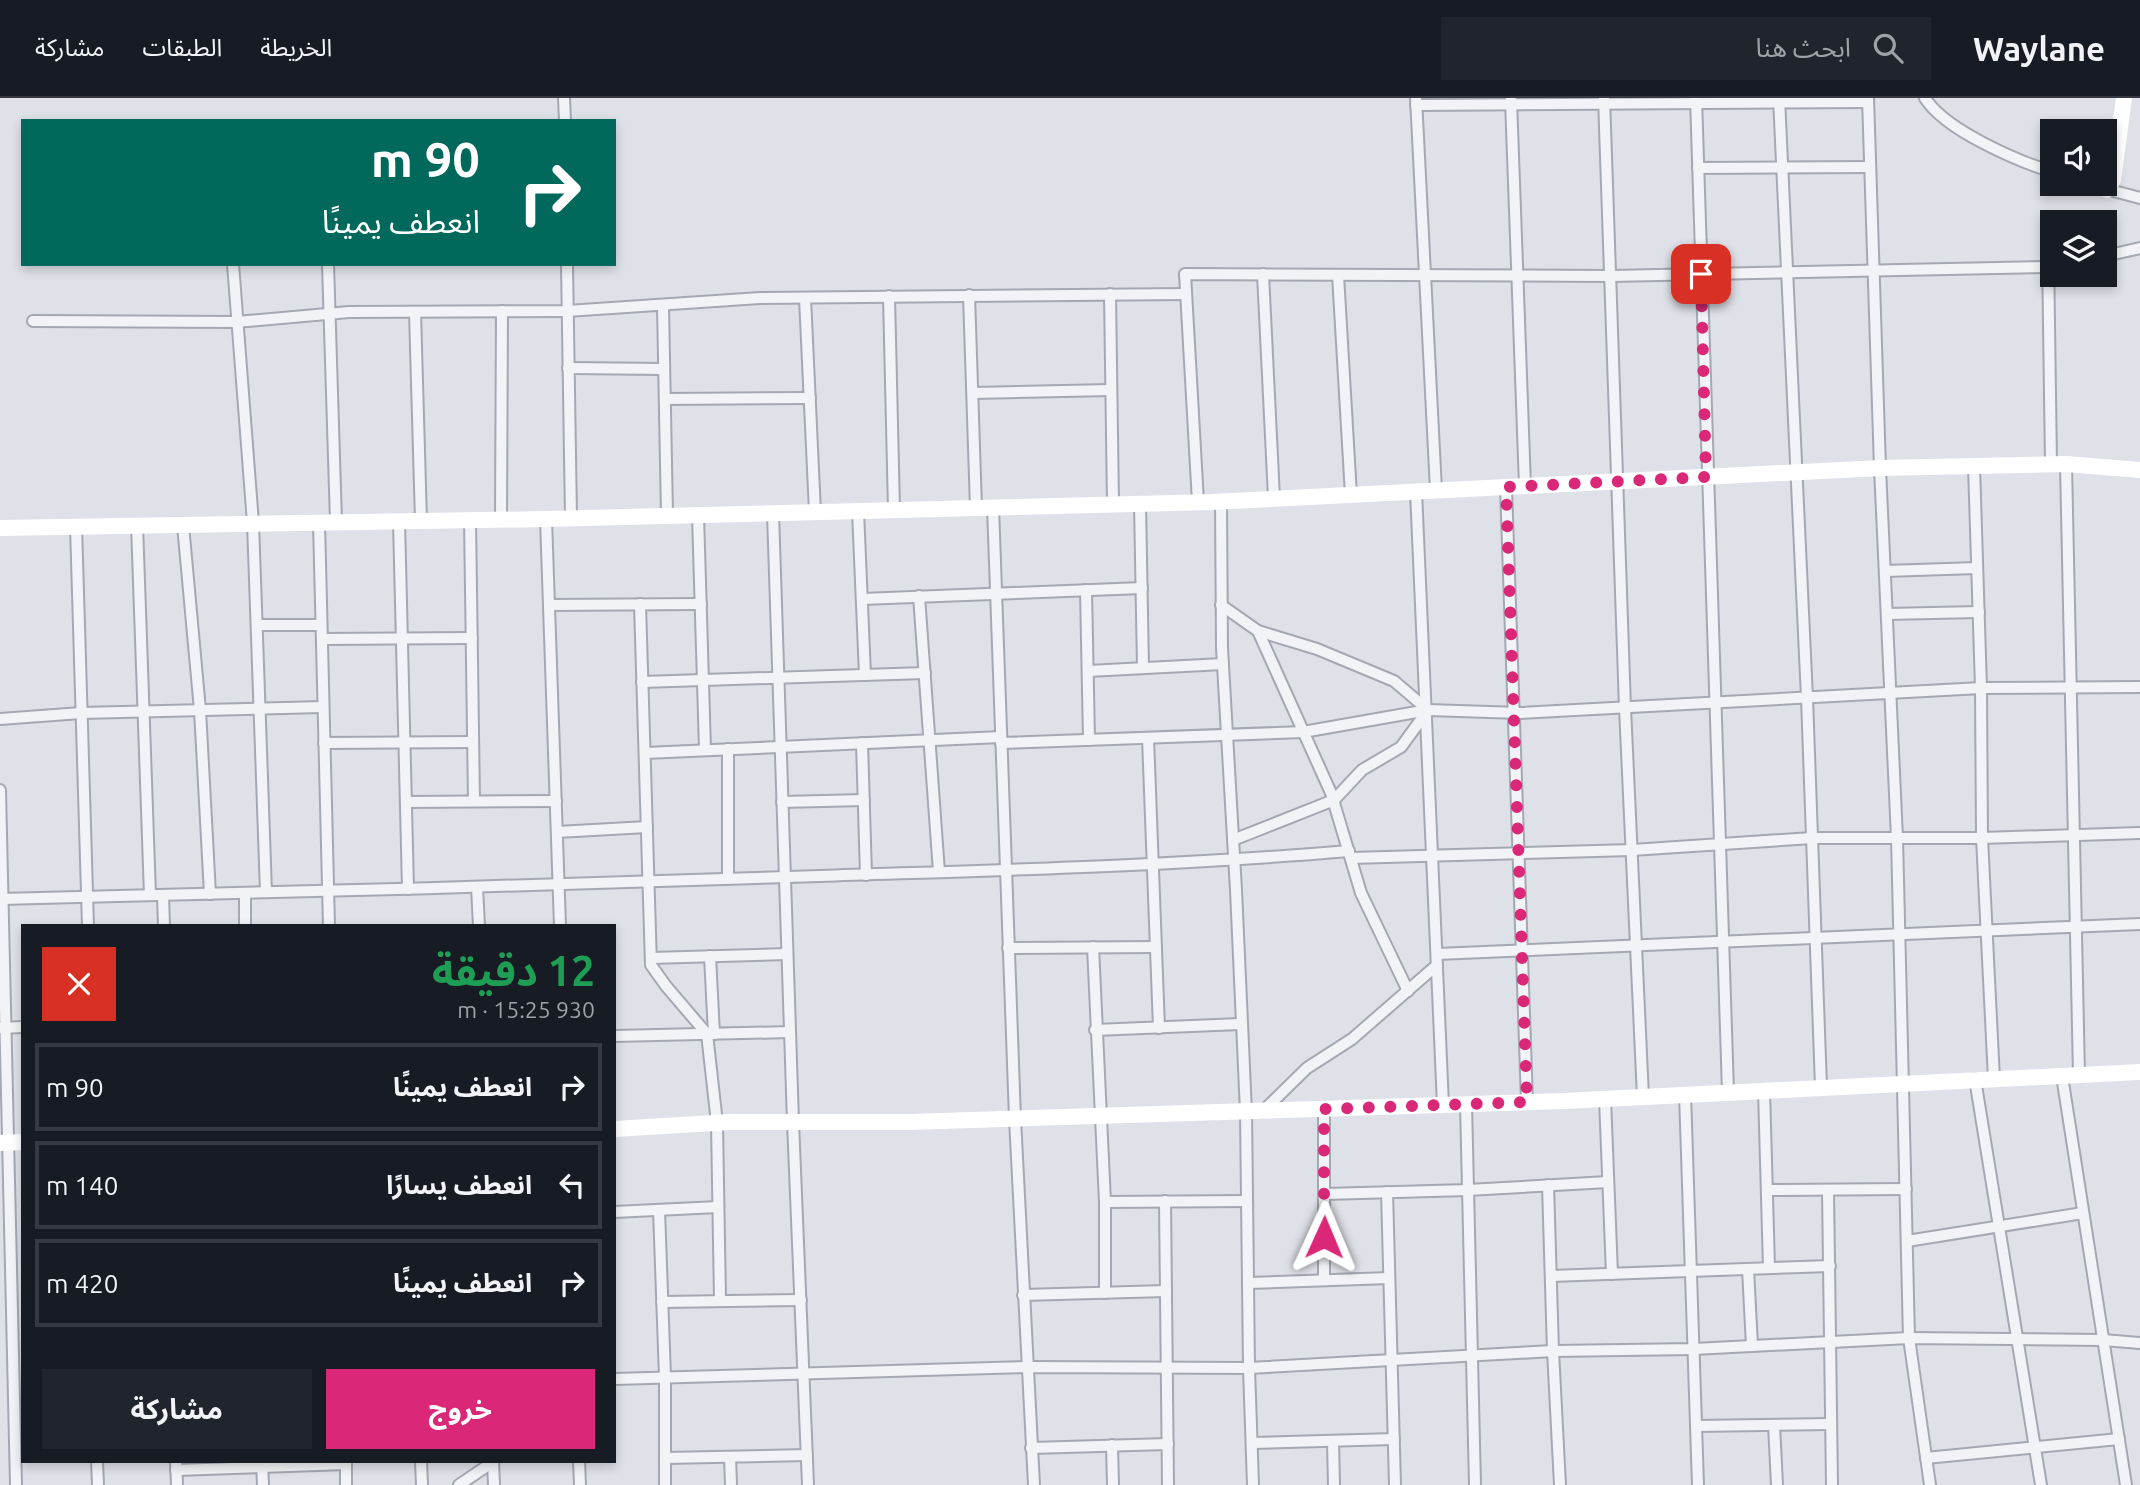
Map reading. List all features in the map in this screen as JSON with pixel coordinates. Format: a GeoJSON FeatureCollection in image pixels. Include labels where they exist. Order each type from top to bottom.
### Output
{"type":"FeatureCollection","features":[{"type":"Feature","properties":{"kind":"main road"},"geometry":{"type":"LineString","coordinates":[[2117,150],[2124,98]]}},
{"type":"Feature","properties":{"kind":"main road"},"geometry":{"type":"LineString","coordinates":[[0,528],[545,519],[1198,502],[1880,468],[2059,464],[2140,470]]}},
{"type":"Feature","properties":{"kind":"main road"},"geometry":{"type":"LineString","coordinates":[[616,1129],[717,1123],[1015,1119],[1527,1102],[2140,1072]]}},
{"type":"Feature","properties":{"kind":"street"},"geometry":{"type":"LineString","coordinates":[[564,98],[565,119]]}},
{"type":"Feature","properties":{"kind":"street"},"geometry":{"type":"LineString","coordinates":[[1925,98],[1954,127],[2040,168]]}},
{"type":"Feature","properties":{"kind":"street"},"geometry":{"type":"LineString","coordinates":[[1779,100],[1807,698],[1821,1087]]}},
{"type":"Feature","properties":{"kind":"street"},"geometry":{"type":"LineString","coordinates":[[1436,490],[1416,102],[1868,100],[1880,468],[1897,838],[1909,1338],[1930,1485]]}},
{"type":"Feature","properties":{"kind":"street"},"geometry":{"type":"LineString","coordinates":[[1511,101],[1525,486]]}},
{"type":"Feature","properties":{"kind":"street"},"geometry":{"type":"LineString","coordinates":[[1604,101],[1625,708],[1643,1097]]}},
{"type":"Feature","properties":{"kind":"street"},"geometry":{"type":"LineString","coordinates":[[1696,101],[1706,477],[1728,1092]]}},
{"type":"Feature","properties":{"kind":"street"},"geometry":{"type":"LineString","coordinates":[[1698,168],[1870,167]]}},
{"type":"Feature","properties":{"kind":"street"},"geometry":{"type":"LineString","coordinates":[[2117,192],[2140,198]]}},
{"type":"Feature","properties":{"kind":"street"},"geometry":{"type":"LineString","coordinates":[[2117,253],[2140,248]]}},
{"type":"Feature","properties":{"kind":"street"},"geometry":{"type":"LineString","coordinates":[[233,266],[253,523],[266,892]]}},
{"type":"Feature","properties":{"kind":"street"},"geometry":{"type":"LineString","coordinates":[[328,266],[336,522]]}},
{"type":"Feature","properties":{"kind":"street"},"geometry":{"type":"LineString","coordinates":[[567,266],[571,518]]}},
{"type":"Feature","properties":{"kind":"street"},"geometry":{"type":"LineString","coordinates":[[1198,502],[1185,274],[1610,276],[2040,268]]}},
{"type":"Feature","properties":{"kind":"street"},"geometry":{"type":"LineString","coordinates":[[1263,274],[1274,498]]}},
{"type":"Feature","properties":{"kind":"street"},"geometry":{"type":"LineString","coordinates":[[1338,275],[1351,495]]}},
{"type":"Feature","properties":{"kind":"street"},"geometry":{"type":"LineString","coordinates":[[2051,287],[2072,687],[2079,1075]]}},
{"type":"Feature","properties":{"kind":"street"},"geometry":{"type":"LineString","coordinates":[[1110,294],[1113,504]]}},
{"type":"Feature","properties":{"kind":"street"},"geometry":{"type":"LineString","coordinates":[[33,321],[236,323],[329,314],[568,312],[760,298],[1186,294]]}},
{"type":"Feature","properties":{"kind":"street"},"geometry":{"type":"LineString","coordinates":[[970,295],[972,393],[996,593],[1015,1119],[1034,1485]]}},
{"type":"Feature","properties":{"kind":"street"},"geometry":{"type":"LineString","coordinates":[[889,296],[894,510]]}},
{"type":"Feature","properties":{"kind":"street"},"geometry":{"type":"LineString","coordinates":[[806,298],[814,512]]}},
{"type":"Feature","properties":{"kind":"street"},"geometry":{"type":"LineString","coordinates":[[663,306],[667,515]]}},
{"type":"Feature","properties":{"kind":"street"},"geometry":{"type":"LineString","coordinates":[[415,312],[421,521]]}},
{"type":"Feature","properties":{"kind":"street"},"geometry":{"type":"LineString","coordinates":[[501,519],[502,312]]}},
{"type":"Feature","properties":{"kind":"street"},"geometry":{"type":"LineString","coordinates":[[568,368],[664,369]]}},
{"type":"Feature","properties":{"kind":"street"},"geometry":{"type":"LineString","coordinates":[[972,393],[1111,390]]}},
{"type":"Feature","properties":{"kind":"street"},"geometry":{"type":"LineString","coordinates":[[665,399],[810,398]]}},
{"type":"Feature","properties":{"kind":"street"},"geometry":{"type":"LineString","coordinates":[[1974,466],[1981,688],[1982,838],[1994,1079]]}},
{"type":"Feature","properties":{"kind":"street"},"geometry":{"type":"LineString","coordinates":[[1506,487],[1527,1102]]}},
{"type":"Feature","properties":{"kind":"street"},"geometry":{"type":"LineString","coordinates":[[1416,491],[1428,710],[1431,857],[1443,1105]]}},
{"type":"Feature","properties":{"kind":"street"},"geometry":{"type":"LineString","coordinates":[[1221,501],[1223,664],[1235,861],[1240,1024],[1254,1112],[1247,1200],[1253,1485]]}},
{"type":"Feature","properties":{"kind":"street"},"geometry":{"type":"LineString","coordinates":[[1140,503],[1143,668]]}},
{"type":"Feature","properties":{"kind":"street"},"geometry":{"type":"LineString","coordinates":[[858,511],[865,675]]}},
{"type":"Feature","properties":{"kind":"street"},"geometry":{"type":"LineString","coordinates":[[773,513],[808,1485]]}},
{"type":"Feature","properties":{"kind":"street"},"geometry":{"type":"LineString","coordinates":[[698,515],[705,750]]}},
{"type":"Feature","properties":{"kind":"street"},"geometry":{"type":"LineString","coordinates":[[545,519],[560,924]]}},
{"type":"Feature","properties":{"kind":"street"},"geometry":{"type":"LineString","coordinates":[[470,520],[474,802]]}},
{"type":"Feature","properties":{"kind":"street"},"geometry":{"type":"LineString","coordinates":[[399,521],[408,889]]}},
{"type":"Feature","properties":{"kind":"street"},"geometry":{"type":"LineString","coordinates":[[319,522],[329,924]]}},
{"type":"Feature","properties":{"kind":"street"},"geometry":{"type":"LineString","coordinates":[[183,525],[200,710],[210,894]]}},
{"type":"Feature","properties":{"kind":"street"},"geometry":{"type":"LineString","coordinates":[[76,526],[88,924]]}},
{"type":"Feature","properties":{"kind":"street"},"geometry":{"type":"LineString","coordinates":[[137,526],[150,895]]}},
{"type":"Feature","properties":{"kind":"street"},"geometry":{"type":"LineString","coordinates":[[1885,572],[1977,568]]}},
{"type":"Feature","properties":{"kind":"street"},"geometry":{"type":"LineString","coordinates":[[862,599],[1142,588]]}},
{"type":"Feature","properties":{"kind":"street"},"geometry":{"type":"LineString","coordinates":[[1086,590],[1089,740]]}},
{"type":"Feature","properties":{"kind":"street"},"geometry":{"type":"LineString","coordinates":[[919,596],[939,872]]}},
{"type":"Feature","properties":{"kind":"street"},"geometry":{"type":"LineString","coordinates":[[640,604],[651,965],[666,986],[711,1034]]}},
{"type":"Feature","properties":{"kind":"street"},"geometry":{"type":"LineString","coordinates":[[549,605],[701,604]]}},
{"type":"Feature","properties":{"kind":"street"},"geometry":{"type":"LineString","coordinates":[[1222,605],[1258,631],[1317,649],[1394,681],[1428,710]]}},
{"type":"Feature","properties":{"kind":"street"},"geometry":{"type":"LineString","coordinates":[[1887,614],[1979,612]]}},
{"type":"Feature","properties":{"kind":"street"},"geometry":{"type":"LineString","coordinates":[[257,625],[321,625]]}},
{"type":"Feature","properties":{"kind":"street"},"geometry":{"type":"LineString","coordinates":[[1258,631],[1334,800],[1361,893],[1408,991]]}},
{"type":"Feature","properties":{"kind":"street"},"geometry":{"type":"LineString","coordinates":[[322,639],[472,638]]}},
{"type":"Feature","properties":{"kind":"street"},"geometry":{"type":"LineString","coordinates":[[1088,671],[1223,664]]}},
{"type":"Feature","properties":{"kind":"street"},"geometry":{"type":"LineString","coordinates":[[642,682],[925,673]]}},
{"type":"Feature","properties":{"kind":"street"},"geometry":{"type":"LineString","coordinates":[[645,753],[862,743],[1089,740],[1304,732],[1428,710],[1514,713],[1981,688],[2140,687]]}},
{"type":"Feature","properties":{"kind":"street"},"geometry":{"type":"LineString","coordinates":[[0,719],[81,713],[323,707]]}},
{"type":"Feature","properties":{"kind":"street"},"geometry":{"type":"LineString","coordinates":[[1233,840],[1334,800],[1362,770],[1401,747],[1428,710]]}},
{"type":"Feature","properties":{"kind":"street"},"geometry":{"type":"LineString","coordinates":[[1148,738],[1160,1028]]}},
{"type":"Feature","properties":{"kind":"street"},"geometry":{"type":"LineString","coordinates":[[324,743],[473,741]]}},
{"type":"Feature","properties":{"kind":"street"},"geometry":{"type":"LineString","coordinates":[[862,743],[866,875]]}},
{"type":"Feature","properties":{"kind":"street"},"geometry":{"type":"LineString","coordinates":[[728,749],[728,879]]}},
{"type":"Feature","properties":{"kind":"street"},"geometry":{"type":"LineString","coordinates":[[0,790],[3,1028],[19,1395],[16,1485]]}},
{"type":"Feature","properties":{"kind":"street"},"geometry":{"type":"LineString","coordinates":[[782,802],[864,800]]}},
{"type":"Feature","properties":{"kind":"street"},"geometry":{"type":"LineString","coordinates":[[406,802],[556,801]]}},
{"type":"Feature","properties":{"kind":"street"},"geometry":{"type":"LineString","coordinates":[[557,832],[647,827]]}},
{"type":"Feature","properties":{"kind":"street"},"geometry":{"type":"LineString","coordinates":[[1,899],[785,878],[1350,855],[1431,857],[1632,850],[1812,838],[1982,838],[2140,832]]}},
{"type":"Feature","properties":{"kind":"street"},"geometry":{"type":"LineString","coordinates":[[477,887],[479,924]]}},
{"type":"Feature","properties":{"kind":"street"},"geometry":{"type":"LineString","coordinates":[[245,893],[246,924]]}},
{"type":"Feature","properties":{"kind":"street"},"geometry":{"type":"LineString","coordinates":[[163,895],[164,924]]}},
{"type":"Feature","properties":{"kind":"street"},"geometry":{"type":"LineString","coordinates":[[1254,1112],[1307,1068],[1352,1039],[1408,991],[1437,960],[1522,950],[2140,924]]}},
{"type":"Feature","properties":{"kind":"street"},"geometry":{"type":"LineString","coordinates":[[1093,947],[1105,1202],[1105,1293]]}},
{"type":"Feature","properties":{"kind":"street"},"geometry":{"type":"LineString","coordinates":[[1009,948],[1156,947]]}},
{"type":"Feature","properties":{"kind":"street"},"geometry":{"type":"LineString","coordinates":[[651,958],[787,954]]}},
{"type":"Feature","properties":{"kind":"street"},"geometry":{"type":"LineString","coordinates":[[710,956],[711,1034],[717,1123],[720,1300]]}},
{"type":"Feature","properties":{"kind":"street"},"geometry":{"type":"LineString","coordinates":[[1095,1030],[1240,1024]]}},
{"type":"Feature","properties":{"kind":"street"},"geometry":{"type":"LineString","coordinates":[[3,1028],[21,1027]]}},
{"type":"Feature","properties":{"kind":"street"},"geometry":{"type":"LineString","coordinates":[[616,1036],[790,1032]]}},
{"type":"Feature","properties":{"kind":"street"},"geometry":{"type":"LineString","coordinates":[[2062,1076],[2126,1485]]}},
{"type":"Feature","properties":{"kind":"street"},"geometry":{"type":"LineString","coordinates":[[1975,1079],[2041,1485]]}},
{"type":"Feature","properties":{"kind":"street"},"geometry":{"type":"LineString","coordinates":[[1764,1090],[1769,1268]]}},
{"type":"Feature","properties":{"kind":"street"},"geometry":{"type":"LineString","coordinates":[[1685,1094],[1698,1485]]}},
{"type":"Feature","properties":{"kind":"street"},"geometry":{"type":"LineString","coordinates":[[1605,1099],[1612,1274]]}},
{"type":"Feature","properties":{"kind":"street"},"geometry":{"type":"LineString","coordinates":[[1466,1104],[1475,1485]]}},
{"type":"Feature","properties":{"kind":"street"},"geometry":{"type":"LineString","coordinates":[[1324,1109],[1324,1280]]}},
{"type":"Feature","properties":{"kind":"street"},"geometry":{"type":"LineString","coordinates":[[1325,1194],[1608,1182]]}},
{"type":"Feature","properties":{"kind":"street"},"geometry":{"type":"LineString","coordinates":[[1548,1185],[1560,1485]]}},
{"type":"Feature","properties":{"kind":"street"},"geometry":{"type":"LineString","coordinates":[[1767,1190],[1906,1189]]}},
{"type":"Feature","properties":{"kind":"street"},"geometry":{"type":"LineString","coordinates":[[1828,1190],[1832,1485]]}},
{"type":"Feature","properties":{"kind":"street"},"geometry":{"type":"LineString","coordinates":[[1387,1192],[1395,1485]]}},
{"type":"Feature","properties":{"kind":"street"},"geometry":{"type":"LineString","coordinates":[[1105,1202],[1247,1200]]}},
{"type":"Feature","properties":{"kind":"street"},"geometry":{"type":"LineString","coordinates":[[1165,1201],[1168,1485]]}},
{"type":"Feature","properties":{"kind":"street"},"geometry":{"type":"LineString","coordinates":[[616,1212],[718,1207]]}},
{"type":"Feature","properties":{"kind":"street"},"geometry":{"type":"LineString","coordinates":[[659,1210],[666,1485]]}},
{"type":"Feature","properties":{"kind":"street"},"geometry":{"type":"LineString","coordinates":[[1907,1241],[2083,1213]]}},
{"type":"Feature","properties":{"kind":"street"},"geometry":{"type":"LineString","coordinates":[[1551,1276],[1830,1266]]}},
{"type":"Feature","properties":{"kind":"street"},"geometry":{"type":"LineString","coordinates":[[1748,1269],[1752,1346]]}},
{"type":"Feature","properties":{"kind":"street"},"geometry":{"type":"LineString","coordinates":[[1248,1283],[1389,1278]]}},
{"type":"Feature","properties":{"kind":"street"},"geometry":{"type":"LineString","coordinates":[[1023,1295],[1166,1291]]}},
{"type":"Feature","properties":{"kind":"street"},"geometry":{"type":"LineString","coordinates":[[662,1303],[801,1300]]}},
{"type":"Feature","properties":{"kind":"street"},"geometry":{"type":"LineString","coordinates":[[616,1378],[1027,1367],[1249,1368],[1553,1351],[1694,1349],[1909,1338],[2103,1340],[2140,1343]]}},
{"type":"Feature","properties":{"kind":"street"},"geometry":{"type":"LineString","coordinates":[[1696,1426],[1831,1424]]}},
{"type":"Feature","properties":{"kind":"street"},"geometry":{"type":"LineString","coordinates":[[1774,1425],[1777,1485]]}},
{"type":"Feature","properties":{"kind":"street"},"geometry":{"type":"LineString","coordinates":[[1252,1443],[1394,1439]]}},
{"type":"Feature","properties":{"kind":"street"},"geometry":{"type":"LineString","coordinates":[[1926,1458],[2119,1439]]}},
{"type":"Feature","properties":{"kind":"street"},"geometry":{"type":"LineString","coordinates":[[1333,1441],[1334,1485]]}},
{"type":"Feature","properties":{"kind":"street"},"geometry":{"type":"LineString","coordinates":[[1031,1447],[1168,1444]]}},
{"type":"Feature","properties":{"kind":"street"},"geometry":{"type":"LineString","coordinates":[[1112,1445],[1113,1485]]}},
{"type":"Feature","properties":{"kind":"street"},"geometry":{"type":"LineString","coordinates":[[665,1458],[807,1455]]}},
{"type":"Feature","properties":{"kind":"street"},"geometry":{"type":"LineString","coordinates":[[730,1457],[731,1485]]}},
{"type":"Feature","properties":{"kind":"street"},"geometry":{"type":"LineString","coordinates":[[97,1463],[98,1485]]}},
{"type":"Feature","properties":{"kind":"street"},"geometry":{"type":"LineString","coordinates":[[177,1485],[176,1466],[346,1463],[346,1485]]}},
{"type":"Feature","properties":{"kind":"street"},"geometry":{"type":"LineString","coordinates":[[421,1463],[422,1485]]}},
{"type":"Feature","properties":{"kind":"street"},"geometry":{"type":"LineString","coordinates":[[459,1485],[490,1463]]}},
{"type":"Feature","properties":{"kind":"street"},"geometry":{"type":"LineString","coordinates":[[493,1463],[494,1485]]}},
{"type":"Feature","properties":{"kind":"street"},"geometry":{"type":"LineString","coordinates":[[579,1463],[580,1485]]}},
{"type":"Feature","properties":{"kind":"street"},"geometry":{"type":"LineString","coordinates":[[262,1464],[263,1485]]}},
{"type":"Feature","properties":{"kind":"route"},"geometry":{"type":"LineString","coordinates":[[1324,1237],[1324,1109],[1527,1102],[1506,487],[1706,477],[1701,274]]}}]}
